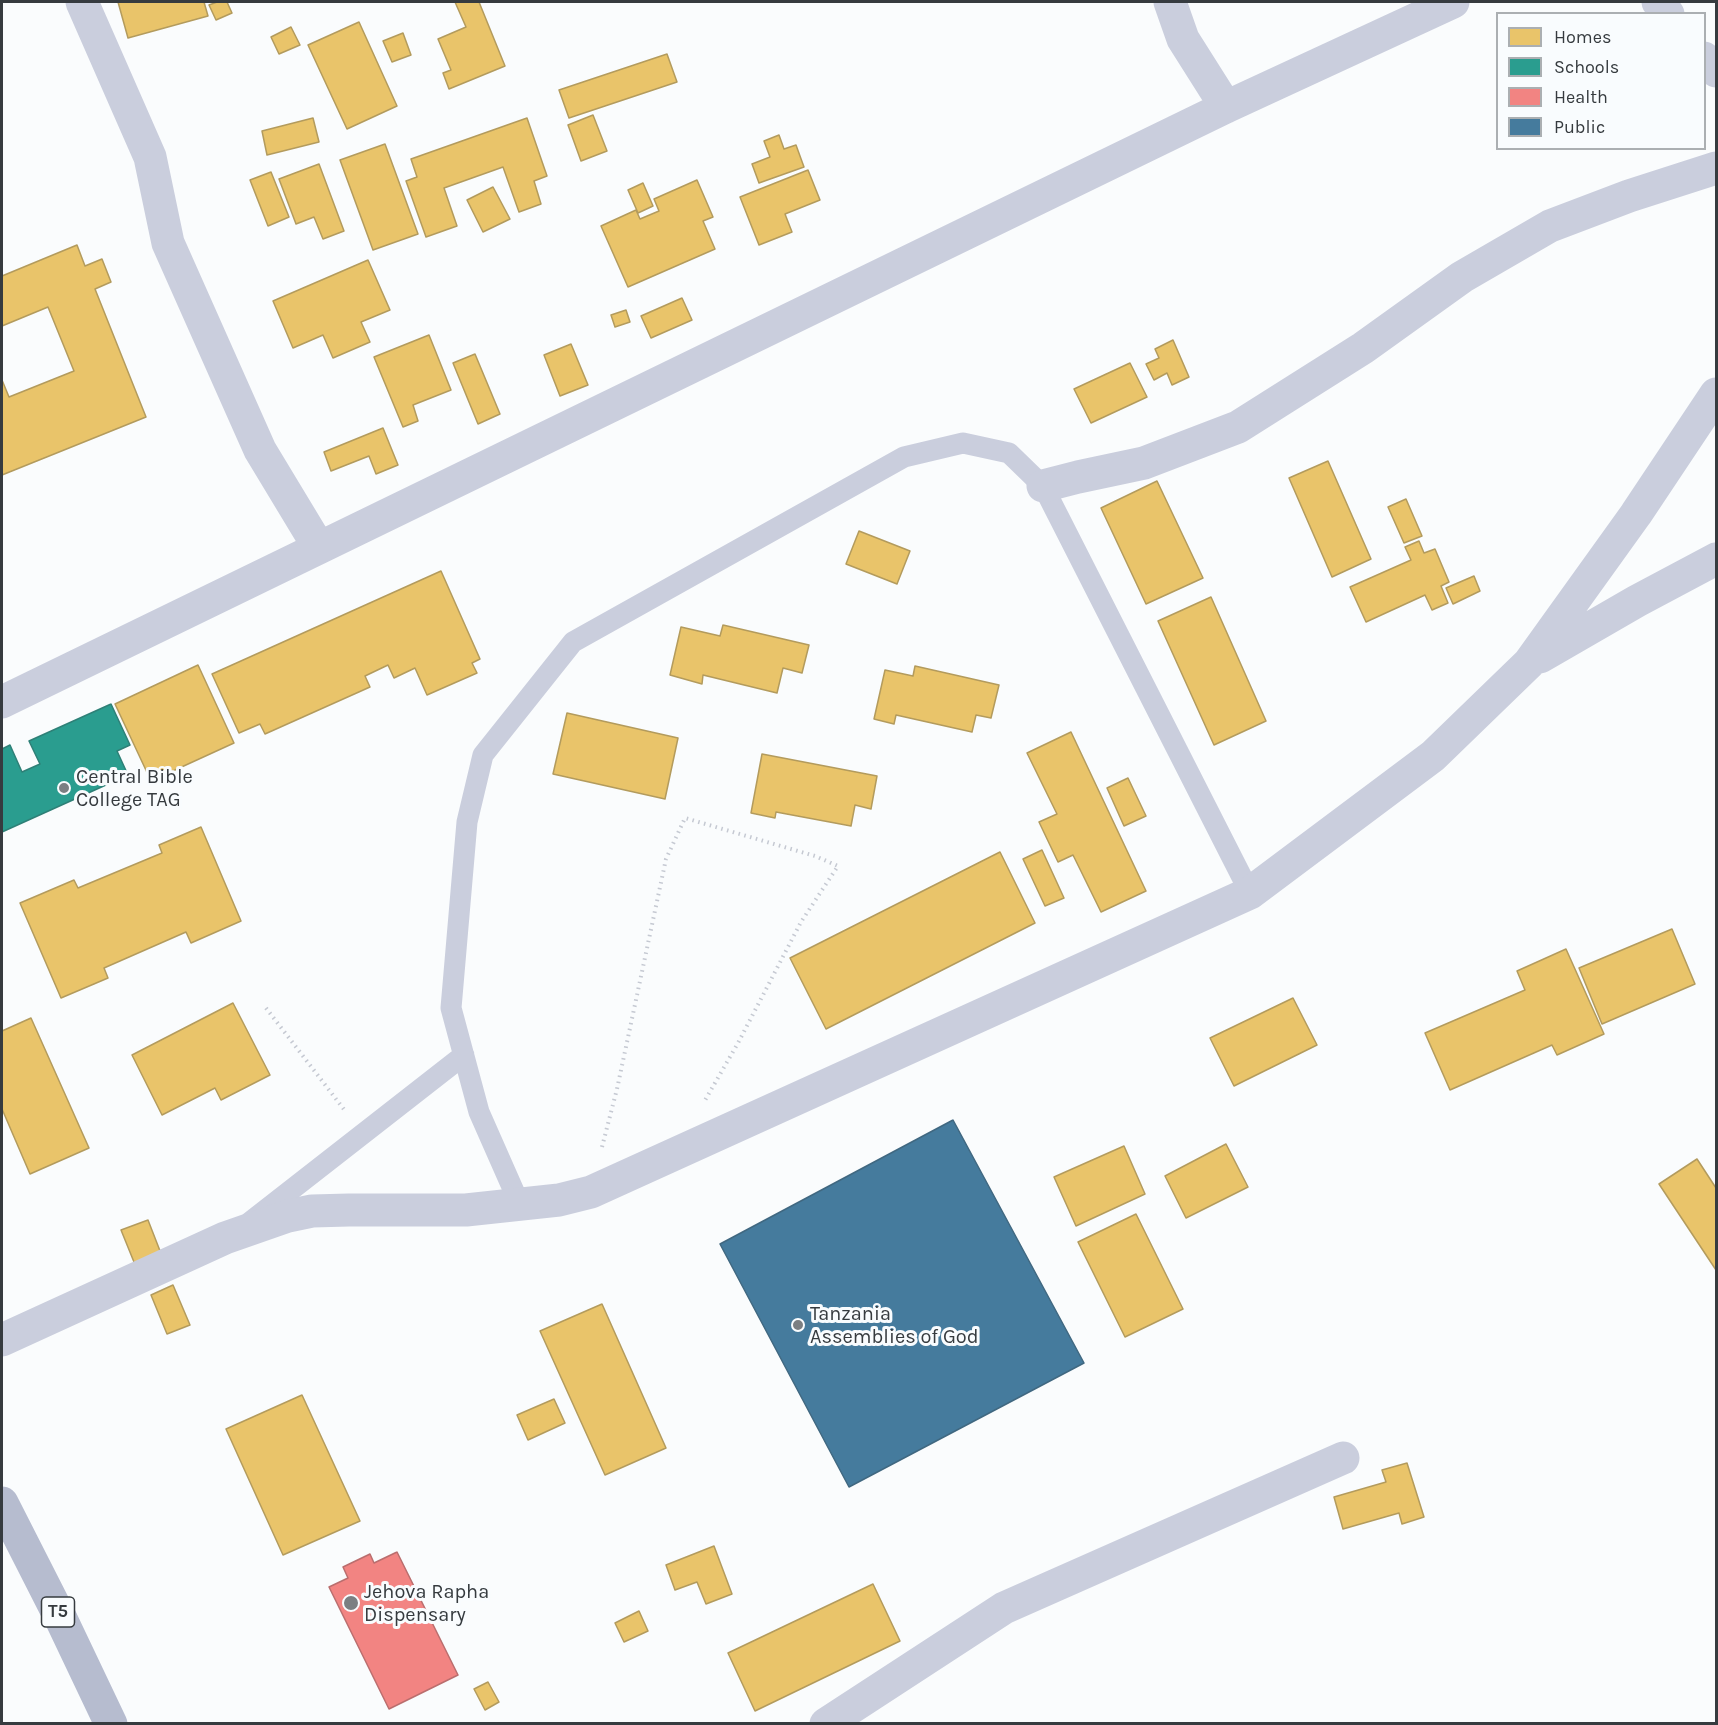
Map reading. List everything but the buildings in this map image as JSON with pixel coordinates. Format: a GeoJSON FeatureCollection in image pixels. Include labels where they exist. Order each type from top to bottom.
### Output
{"type":"FeatureCollection","features":[{"type":"Feature","properties":{"kind":"highway","name":"T5"},"geometry":{"type":"LineString","coordinates":[[2,1503],[111,1724]]}},
{"type":"Feature","properties":{"kind":"street"},"geometry":{"type":"LineString","coordinates":[[82,2],[150,158],[168,243],[260,450],[318,546]]}},
{"type":"Feature","properties":{"kind":"street"},"geometry":{"type":"LineString","coordinates":[[1170,2],[1183,39],[1226,107]]}},
{"type":"Feature","properties":{"kind":"street"},"geometry":{"type":"LineString","coordinates":[[2,702],[318,546],[479,471],[1226,107],[1453,2]]}},
{"type":"Feature","properties":{"kind":"street"},"geometry":{"type":"LineString","coordinates":[[1043,486],[1144,463],[1238,427],[1363,348],[1462,277],[1550,226],[1629,196],[1716,168]]}},
{"type":"Feature","properties":{"kind":"street"},"geometry":{"type":"LineString","coordinates":[[2,1340],[262,1223],[312,1211],[466,1210],[520,1206],[591,1192],[1250,893],[1433,756],[1529,663],[1636,514],[1716,394]]}},
{"type":"Feature","properties":{"kind":"street"},"geometry":{"type":"LineString","coordinates":[[1529,663],[1716,559]]}},
{"type":"Feature","properties":{"kind":"street"},"geometry":{"type":"LineString","coordinates":[[826,1724],[1004,1608],[1343,1458]]}},
{"type":"Feature","properties":{"kind":"lane"},"geometry":{"type":"LineString","coordinates":[[520,1206],[479,1112],[451,1008],[467,822],[483,755],[573,642],[904,457],[963,443],[1009,453],[1043,486],[1250,893]]}},
{"type":"Feature","properties":{"kind":"lane"},"geometry":{"type":"LineString","coordinates":[[233,1235],[464,1055]]}},
{"type":"Feature","properties":{"kind":"path"},"geometry":{"type":"LineString","coordinates":[[591,1192],[617,1089],[666,859],[686,818],[815,856],[838,866],[801,922],[738,1043],[702,1104]]}},
{"type":"Feature","properties":{"kind":"path"},"geometry":{"type":"LineString","coordinates":[[266,1008],[363,1134]]}},
{"type":"Feature","properties":{"kind":"place","name":"Central Bible College TAG"},"geometry":{"type":"Point","coordinates":[64,788]}},
{"type":"Feature","properties":{"kind":"place","name":"Tanzania Assemblies of God"},"geometry":{"type":"Point","coordinates":[798,1325]}},
{"type":"Feature","properties":{"kind":"place","name":"Jehova Rapha Dispensary"},"geometry":{"type":"Point","coordinates":[351,1603]}}]}
